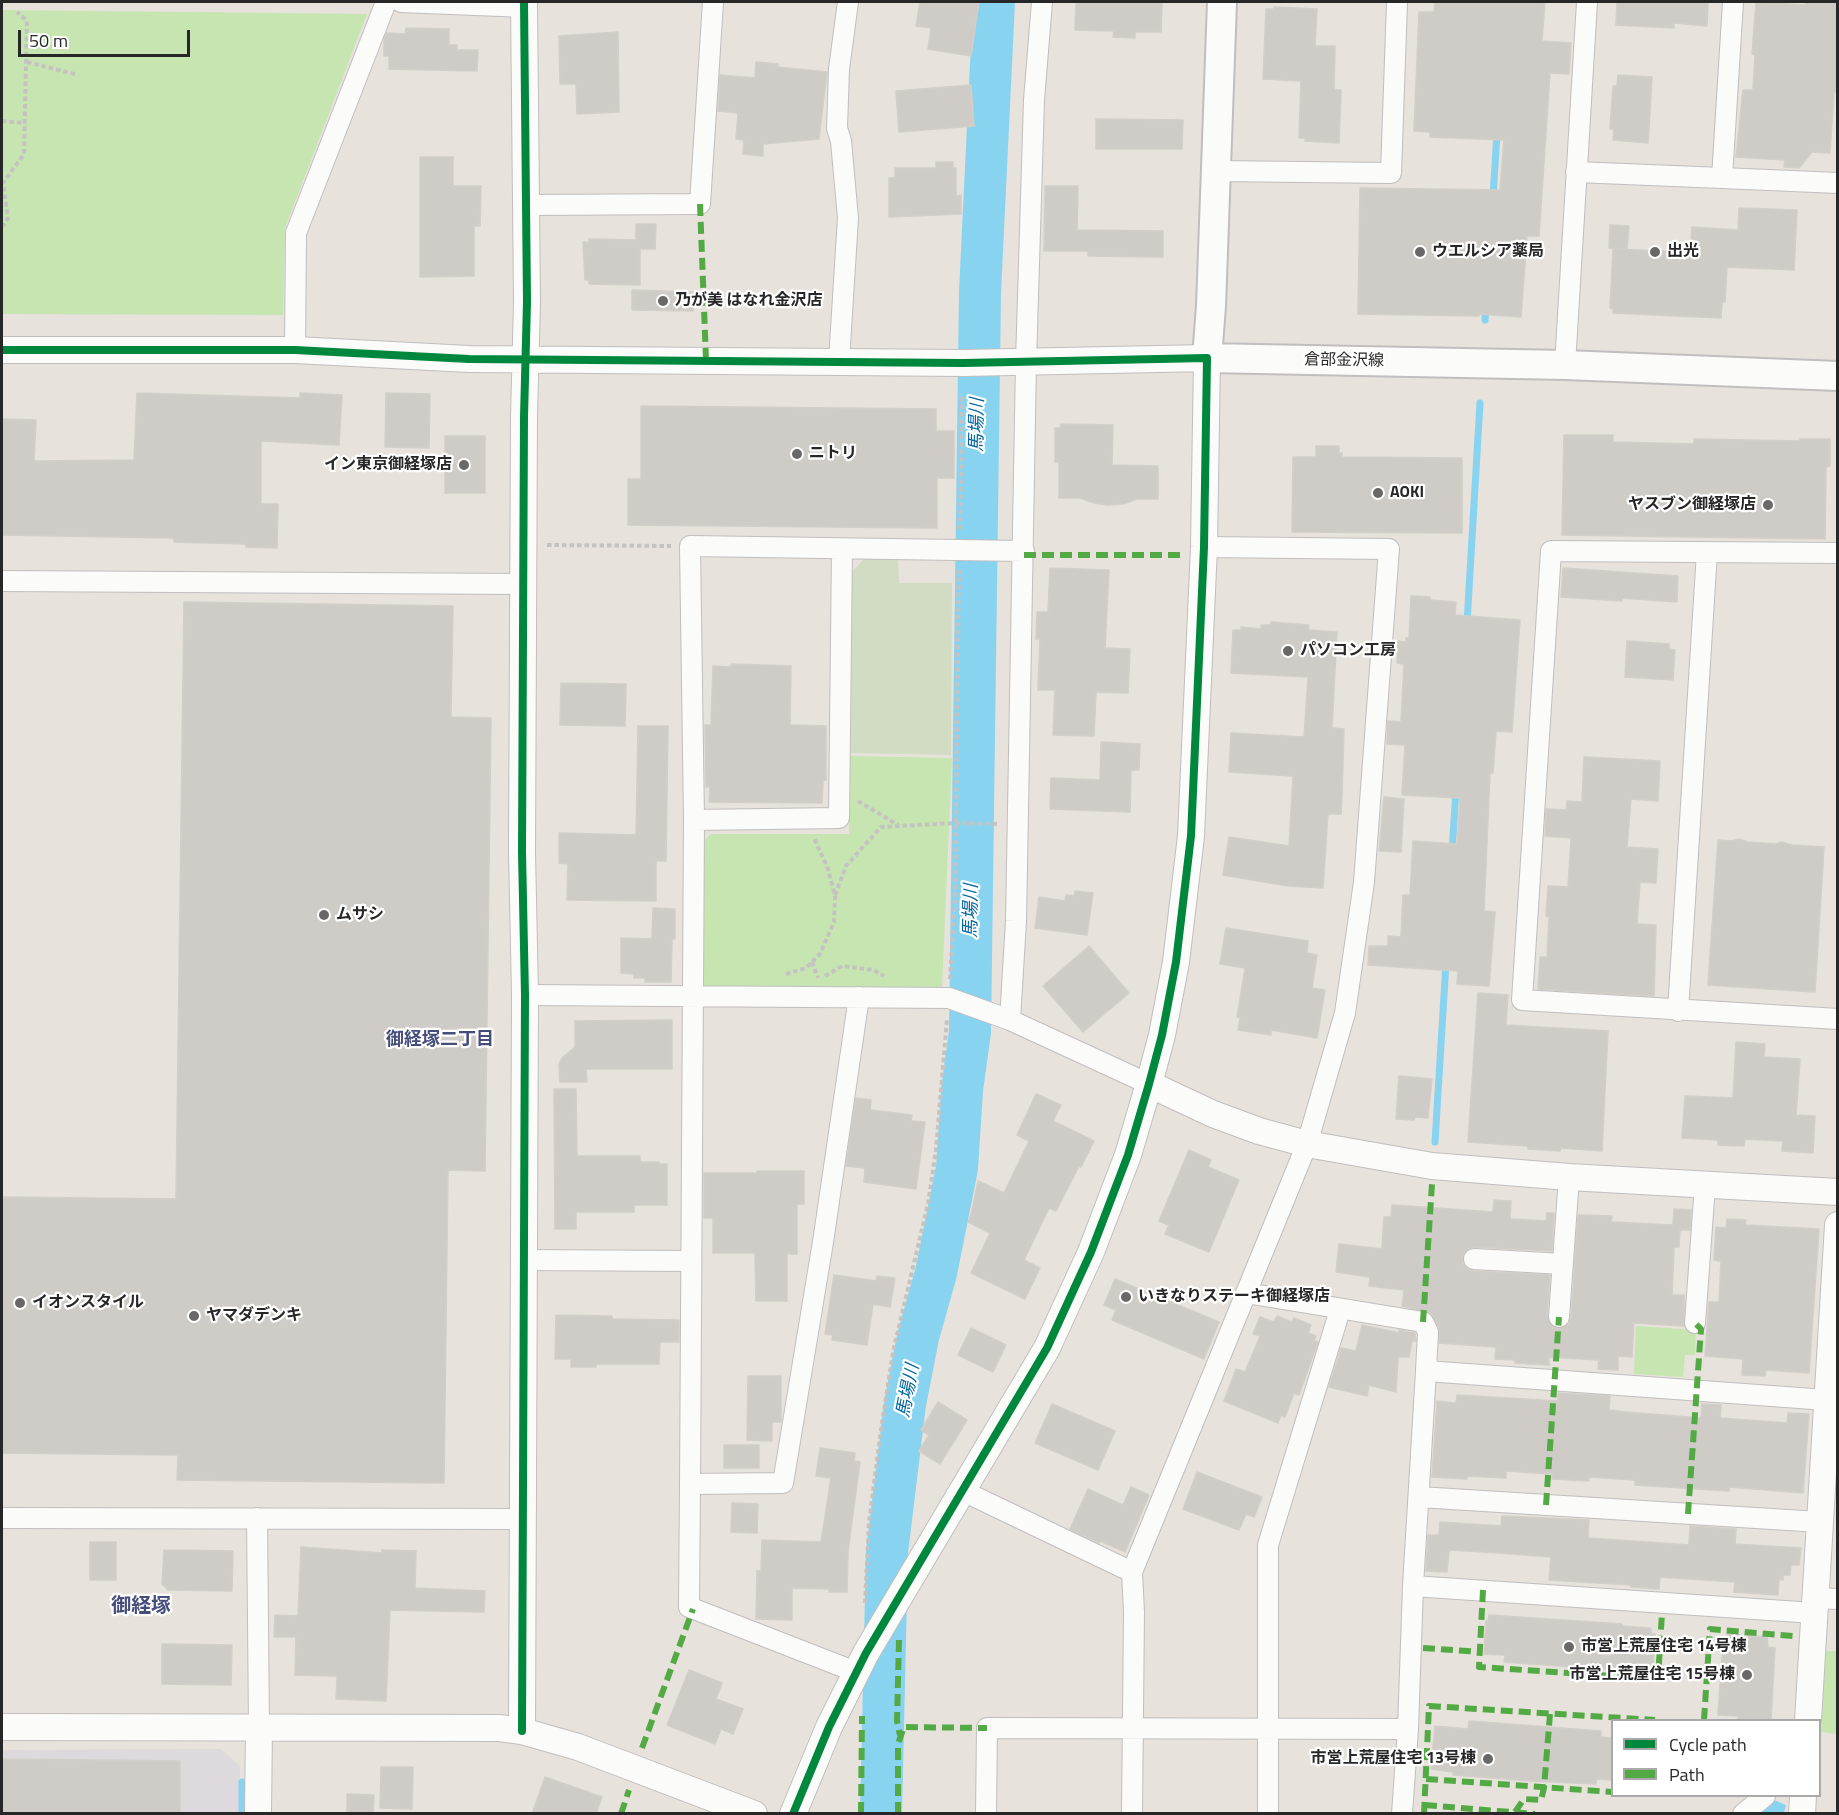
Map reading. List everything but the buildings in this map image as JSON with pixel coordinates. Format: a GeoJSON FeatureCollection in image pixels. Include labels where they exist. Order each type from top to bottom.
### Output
{"type":"FeatureCollection","features":[{"type":"Feature","properties":{"kind":"main road"},"geometry":{"type":"LineString","coordinates":[[1208,358],[1222,2]]}},
{"type":"Feature","properties":{"kind":"main road","name":"倉部金沢線"},"geometry":{"type":"LineString","coordinates":[[1208,358],[1565,365],[1838,376]]}},
{"type":"Feature","properties":{"kind":"street"},"geometry":{"type":"LineString","coordinates":[[295,350],[296,233],[386,2]]}},
{"type":"Feature","properties":{"kind":"street"},"geometry":{"type":"LineString","coordinates":[[401,2],[524,4],[526,359],[522,852],[525,995],[522,1731]]}},
{"type":"Feature","properties":{"kind":"street"},"geometry":{"type":"LineString","coordinates":[[526,205],[700,204],[712,2]]}},
{"type":"Feature","properties":{"kind":"street"},"geometry":{"type":"LineString","coordinates":[[839,361],[848,218],[841,141],[837,128],[839,69],[848,2]]}},
{"type":"Feature","properties":{"kind":"street"},"geometry":{"type":"LineString","coordinates":[[1010,1020],[1016,921],[1026,362],[1034,100],[1042,2]]}},
{"type":"Feature","properties":{"kind":"street"},"geometry":{"type":"LineString","coordinates":[[1215,171],[1391,173],[1397,2]]}},
{"type":"Feature","properties":{"kind":"street"},"geometry":{"type":"LineString","coordinates":[[1565,365],[1587,2]]}},
{"type":"Feature","properties":{"kind":"street"},"geometry":{"type":"LineString","coordinates":[[1722,178],[1733,2]]}},
{"type":"Feature","properties":{"kind":"street"},"geometry":{"type":"LineString","coordinates":[[1576,172],[1838,183]]}},
{"type":"Feature","properties":{"kind":"street"},"geometry":{"type":"LineString","coordinates":[[2,350],[295,350],[469,358],[963,363],[1208,358],[1204,547],[1191,836],[1176,962],[1162,1035],[1149,1084],[1128,1155],[1091,1252],[1047,1348],[869,1648],[829,1726],[793,1814]]}},
{"type":"Feature","properties":{"kind":"street"},"geometry":{"type":"LineString","coordinates":[[856,1672],[689,1607],[694,820],[690,546],[1024,551]]}},
{"type":"Feature","properties":{"kind":"street"},"geometry":{"type":"LineString","coordinates":[[1132,1814],[1134,1612],[1132,1572],[1307,1144],[1345,1013],[1364,882],[1389,549],[1204,547]]}},
{"type":"Feature","properties":{"kind":"street"},"geometry":{"type":"LineString","coordinates":[[694,820],[839,818],[842,549]]}},
{"type":"Feature","properties":{"kind":"street"},"geometry":{"type":"LineString","coordinates":[[1838,553],[1551,551],[1522,1000],[1838,1019]]}},
{"type":"Feature","properties":{"kind":"street"},"geometry":{"type":"LineString","coordinates":[[1678,1011],[1707,552]]}},
{"type":"Feature","properties":{"kind":"street"},"geometry":{"type":"LineString","coordinates":[[2,581],[524,584]]}},
{"type":"Feature","properties":{"kind":"street"},"geometry":{"type":"LineString","coordinates":[[525,995],[958,999],[1010,1020],[1213,1114],[1259,1131],[1307,1144],[1432,1166],[1569,1177],[1838,1192]]}},
{"type":"Feature","properties":{"kind":"street"},"geometry":{"type":"LineString","coordinates":[[690,1484],[783,1483],[823,1242],[859,997]]}},
{"type":"Feature","properties":{"kind":"street"},"geometry":{"type":"LineString","coordinates":[[1559,1317],[1569,1177]]}},
{"type":"Feature","properties":{"kind":"street"},"geometry":{"type":"LineString","coordinates":[[1695,1323],[1705,1185]]}},
{"type":"Feature","properties":{"kind":"street"},"geometry":{"type":"LineString","coordinates":[[1808,1719],[1822,1603],[1820,1522],[1838,1225]]}},
{"type":"Feature","properties":{"kind":"street"},"geometry":{"type":"LineString","coordinates":[[1474,1259],[1563,1264]]}},
{"type":"Feature","properties":{"kind":"street"},"geometry":{"type":"LineString","coordinates":[[523,1260],[690,1261]]}},
{"type":"Feature","properties":{"kind":"street"},"geometry":{"type":"LineString","coordinates":[[1246,1293],[1423,1322],[1428,1332],[1402,1814]]}},
{"type":"Feature","properties":{"kind":"street"},"geometry":{"type":"LineString","coordinates":[[1268,1814],[1268,1545],[1340,1310]]}},
{"type":"Feature","properties":{"kind":"street"},"geometry":{"type":"LineString","coordinates":[[1426,1371],[1827,1400]]}},
{"type":"Feature","properties":{"kind":"street"},"geometry":{"type":"LineString","coordinates":[[963,1491],[1132,1572]]}},
{"type":"Feature","properties":{"kind":"street"},"geometry":{"type":"LineString","coordinates":[[1419,1497],[1820,1522]]}},
{"type":"Feature","properties":{"kind":"street"},"geometry":{"type":"LineString","coordinates":[[2,1518],[522,1519]]}},
{"type":"Feature","properties":{"kind":"street"},"geometry":{"type":"LineString","coordinates":[[258,1518],[258,1814]]}},
{"type":"Feature","properties":{"kind":"street"},"geometry":{"type":"LineString","coordinates":[[1413,1586],[1822,1603]]}},
{"type":"Feature","properties":{"kind":"street"},"geometry":{"type":"LineString","coordinates":[[2,1727],[499,1728],[522,1731],[588,1750],[754,1814]]}},
{"type":"Feature","properties":{"kind":"street"},"geometry":{"type":"LineString","coordinates":[[986,1814],[987,1728],[1408,1729]]}},
{"type":"Feature","properties":{"kind":"street"},"geometry":{"type":"LineString","coordinates":[[1743,1814],[1764,1797]]}},
{"type":"Feature","properties":{"kind":"street"},"geometry":{"type":"LineString","coordinates":[[1802,1814],[1803,1797]]}},
{"type":"Feature","properties":{"kind":"path"},"geometry":{"type":"LineString","coordinates":[[2,227],[8,218],[3,183],[24,154],[27,21],[16,12]]}},
{"type":"Feature","properties":{"kind":"path"},"geometry":{"type":"LineString","coordinates":[[27,62],[78,75]]}},
{"type":"Feature","properties":{"kind":"path"},"geometry":{"type":"LineString","coordinates":[[2,121],[25,123]]}},
{"type":"Feature","properties":{"kind":"path"},"geometry":{"type":"LineString","coordinates":[[547,545],[690,546]]}},
{"type":"Feature","properties":{"kind":"path"},"geometry":{"type":"LineString","coordinates":[[839,790],[869,806],[898,826]]}},
{"type":"Feature","properties":{"kind":"path"},"geometry":{"type":"LineString","coordinates":[[784,975],[806,968],[820,954],[834,922],[835,896],[828,869],[805,818]]}},
{"type":"Feature","properties":{"kind":"path"},"geometry":{"type":"LineString","coordinates":[[835,896],[846,866],[880,827],[992,824]]}},
{"type":"Feature","properties":{"kind":"shaded area"},"geometry":{"type":"Polygon","coordinates":[[[221,1749],[240,1766],[239,1813],[2,1813],[2,1750],[221,1749]]]}},
{"type":"Feature","properties":{"kind":"green space"},"geometry":{"type":"Polygon","coordinates":[[[2,10],[367,14],[285,228],[283,315],[2,314],[2,10]]]}},
{"type":"Feature","properties":{"kind":"green space"},"geometry":{"type":"Polygon","coordinates":[[[898,558],[899,583],[952,583],[951,755],[851,753],[852,572],[864,559],[898,558]]]}},
{"type":"Feature","properties":{"kind":"green space"},"geometry":{"type":"Polygon","coordinates":[[[850,756],[952,758],[942,987],[700,988],[702,842],[711,834],[849,834],[850,756]]]}},
{"type":"Feature","properties":{"kind":"green space"},"geometry":{"type":"Polygon","coordinates":[[[1636,1326],[1696,1330],[1695,1355],[1685,1355],[1683,1377],[1634,1374],[1636,1326]]]}},
{"type":"Feature","properties":{"kind":"green space"},"geometry":{"type":"Polygon","coordinates":[[[1826,1651],[1837,1651],[1837,1734],[1821,1732],[1826,1651]]]}},
{"type":"Feature","properties":{"kind":"water"},"geometry":{"type":"Polygon","coordinates":[[[1774,1800],[1786,1805],[1784,1813],[1759,1814],[1774,1800]]]}},
{"type":"Feature","properties":{"kind":"waterway","name":"馬場川"},"geometry":{"type":"LineString","coordinates":[[881,1814],[887,1552],[905,1404],[918,1337],[936,1273],[957,1168],[962,1090],[970,1032],[980,292],[994,2]]}},
{"type":"Feature","properties":{"kind":"waterway"},"geometry":{"type":"LineString","coordinates":[[1493,197],[1497,133]]}},
{"type":"Feature","properties":{"kind":"waterway"},"geometry":{"type":"LineString","coordinates":[[1485,320],[1486,306]]}},
{"type":"Feature","properties":{"kind":"waterway"},"geometry":{"type":"LineString","coordinates":[[1467,623],[1480,403]]}},
{"type":"Feature","properties":{"kind":"waterway"},"geometry":{"type":"LineString","coordinates":[[1452,853],[1456,789]]}},
{"type":"Feature","properties":{"kind":"waterway"},"geometry":{"type":"LineString","coordinates":[[1435,1142],[1446,963]]}},
{"type":"Feature","properties":{"kind":"waterway"},"geometry":{"type":"LineString","coordinates":[[242,1782],[242,1814]]}},
{"type":"Feature","properties":{"kind":"marked path"},"geometry":{"type":"LineString","coordinates":[[700,204],[706,360]]}},
{"type":"Feature","properties":{"kind":"marked path"},"geometry":{"type":"LineString","coordinates":[[1024,555],[1180,555]]}},
{"type":"Feature","properties":{"kind":"marked path"},"geometry":{"type":"LineString","coordinates":[[1423,1322],[1432,1184]]}},
{"type":"Feature","properties":{"kind":"marked path"},"geometry":{"type":"LineString","coordinates":[[1546,1505],[1559,1317]]}},
{"type":"Feature","properties":{"kind":"marked path"},"geometry":{"type":"LineString","coordinates":[[1688,1514],[1701,1329],[1695,1323]]}},
{"type":"Feature","properties":{"kind":"marked path"},"geometry":{"type":"LineString","coordinates":[[1483,1590],[1479,1667],[1658,1679],[1662,1613]]}},
{"type":"Feature","properties":{"kind":"marked path"},"geometry":{"type":"LineString","coordinates":[[642,1748],[693,1609]]}},
{"type":"Feature","properties":{"kind":"marked path"},"geometry":{"type":"LineString","coordinates":[[1704,1719],[1710,1629],[1793,1636]]}},
{"type":"Feature","properties":{"kind":"marked path"},"geometry":{"type":"LineString","coordinates":[[899,1640],[897,1721],[900,1735]]}},
{"type":"Feature","properties":{"kind":"marked path"},"geometry":{"type":"LineString","coordinates":[[1423,1648],[1480,1652]]}},
{"type":"Feature","properties":{"kind":"marked path"},"geometry":{"type":"LineString","coordinates":[[1424,1814],[1429,1706],[1639,1719]]}},
{"type":"Feature","properties":{"kind":"marked path"},"geometry":{"type":"LineString","coordinates":[[1515,1812],[1524,1799],[1541,1800],[1550,1714]]}},
{"type":"Feature","properties":{"kind":"marked path"},"geometry":{"type":"LineString","coordinates":[[861,1814],[862,1716]]}},
{"type":"Feature","properties":{"kind":"marked path"},"geometry":{"type":"LineString","coordinates":[[898,1814],[898,1744],[904,1727],[987,1728]]}},
{"type":"Feature","properties":{"kind":"marked path"},"geometry":{"type":"LineString","coordinates":[[1426,1779],[1611,1792]]}},
{"type":"Feature","properties":{"kind":"marked path"},"geometry":{"type":"LineString","coordinates":[[621,1814],[629,1790]]}},
{"type":"Feature","properties":{"kind":"marked path"},"geometry":{"type":"LineString","coordinates":[[1425,1805],[1535,1814]]}},
{"type":"Feature","properties":{"kind":"cycle path"},"geometry":{"type":"LineString","coordinates":[[522,1731],[525,995],[522,852],[524,417],[527,302],[524,2]]}},
{"type":"Feature","properties":{"kind":"cycle path"},"geometry":{"type":"LineString","coordinates":[[2,350],[295,350],[469,359],[963,363],[1207,358],[1204,547],[1191,836],[1176,962],[1162,1035],[1149,1084],[1128,1155],[1091,1252],[1047,1348],[866,1653],[829,1727],[793,1814]]}},
{"type":"Feature","properties":{"kind":"place","name":"ウエルシア薬局"},"geometry":{"type":"Point","coordinates":[1420,252]}},
{"type":"Feature","properties":{"kind":"place","name":"出光"},"geometry":{"type":"Point","coordinates":[1655,252]}},
{"type":"Feature","properties":{"kind":"place","name":"乃が美 はなれ金沢店"},"geometry":{"type":"Point","coordinates":[663,301]}},
{"type":"Feature","properties":{"kind":"place","name":"ニトリ"},"geometry":{"type":"Point","coordinates":[797,454]}},
{"type":"Feature","properties":{"kind":"place","name":"イン東京御経塚店"},"geometry":{"type":"Point","coordinates":[464,465]}},
{"type":"Feature","properties":{"kind":"place","name":"AOKI"},"geometry":{"type":"Point","coordinates":[1378,493]}},
{"type":"Feature","properties":{"kind":"place","name":"ヤスブン御経塚店"},"geometry":{"type":"Point","coordinates":[1768,505]}},
{"type":"Feature","properties":{"kind":"place","name":"パソコン工房"},"geometry":{"type":"Point","coordinates":[1288,651]}},
{"type":"Feature","properties":{"kind":"place","name":"ムサシ"},"geometry":{"type":"Point","coordinates":[324,915]}},
{"type":"Feature","properties":{"kind":"place","name":"いきなりステーキ御経塚店"},"geometry":{"type":"Point","coordinates":[1126,1297]}},
{"type":"Feature","properties":{"kind":"place","name":"イオンスタイル"},"geometry":{"type":"Point","coordinates":[20,1303]}},
{"type":"Feature","properties":{"kind":"place","name":"ヤマダデンキ"},"geometry":{"type":"Point","coordinates":[194,1316]}},
{"type":"Feature","properties":{"kind":"place","name":"市営上荒屋住宅 14号棟"},"geometry":{"type":"Point","coordinates":[1569,1647]}},
{"type":"Feature","properties":{"kind":"place","name":"市営上荒屋住宅 15号棟"},"geometry":{"type":"Point","coordinates":[1747,1675]}},
{"type":"Feature","properties":{"kind":"place","name":"市営上荒屋住宅 13号棟"},"geometry":{"type":"Point","coordinates":[1488,1759]}},
{"type":"Feature","properties":{"kind":"district","name":"御経塚二丁目"},"geometry":{"type":"Point","coordinates":[440,1041]}},
{"type":"Feature","properties":{"kind":"district","name":"御経塚"},"geometry":{"type":"Point","coordinates":[141,1607]}}]}
